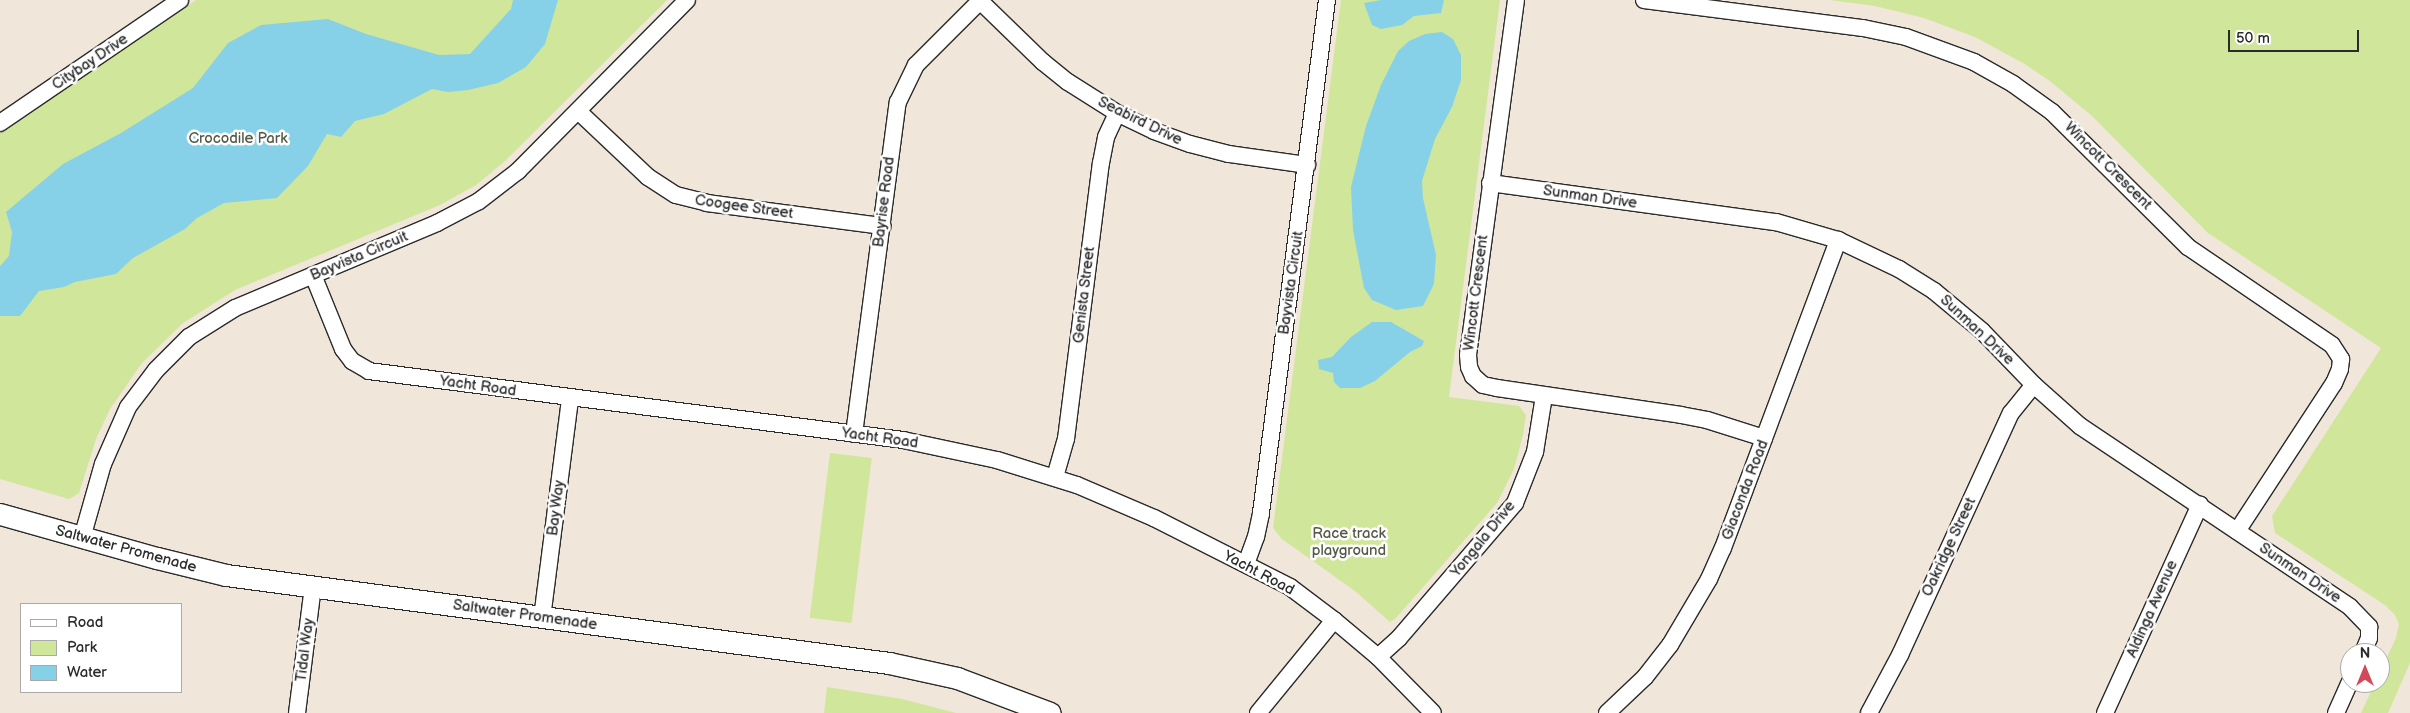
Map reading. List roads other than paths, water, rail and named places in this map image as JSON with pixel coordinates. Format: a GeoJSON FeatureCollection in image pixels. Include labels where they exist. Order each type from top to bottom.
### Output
{"type":"FeatureCollection","features":[{"type":"Feature","properties":{"kind":"street","name":"Citybay Drive"},"geometry":{"type":"LineString","coordinates":[[0,123],[159,6],[180,0]]}},
{"type":"Feature","properties":{"kind":"street","name":"Bayvista Circuit"},"geometry":{"type":"LineString","coordinates":[[82,538],[103,464],[128,407],[156,370],[189,337],[214,320],[255,298],[437,223],[479,201],[518,171],[687,0]]}},
{"type":"Feature","properties":{"kind":"street","name":"Seabird Drive"},"geometry":{"type":"LineString","coordinates":[[980,0],[1043,62],[1068,82],[1117,113],[1190,144],[1229,154],[1306,165]]}},
{"type":"Feature","properties":{"kind":"street","name":"Bayrise Road"},"geometry":{"type":"LineString","coordinates":[[854,434],[898,102],[916,65],[980,0]]}},
{"type":"Feature","properties":{"kind":"street","name":"Bayvista Circuit"},"geometry":{"type":"LineString","coordinates":[[1246,564],[1256,537],[1261,513],[1327,0]]}},
{"type":"Feature","properties":{"kind":"street","name":"Wincott Crescent"},"geometry":{"type":"LineString","coordinates":[[1516,0],[1468,355],[1469,366],[1473,376],[1483,385],[1544,396],[1698,418],[1764,438]]}},
{"type":"Feature","properties":{"kind":"street","name":"Wincott Crescent"},"geometry":{"type":"LineString","coordinates":[[1644,0],[1863,28],[1906,37],[1974,62],[2013,84],[2052,112],[2188,247],[2332,345],[2341,359],[2340,369],[2334,383],[2237,531]]}},
{"type":"Feature","properties":{"kind":"street","name":"Coogee Street"},"geometry":{"type":"LineString","coordinates":[[578,111],[648,177],[676,195],[707,203],[882,226]]}},
{"type":"Feature","properties":{"kind":"street","name":"Genista Street"},"geometry":{"type":"LineString","coordinates":[[1055,477],[1066,439],[1101,163],[1106,137],[1117,113]]}},
{"type":"Feature","properties":{"kind":"street","name":"Sunman Drive"},"geometry":{"type":"LineString","coordinates":[[1490,183],[1776,222],[1838,240],[1900,269],[1934,291],[1982,331],[2034,385],[2080,426],[2200,505],[2360,615],[2366,622],[2370,632],[2366,643]]}},
{"type":"Feature","properties":{"kind":"street","name":"Giaconda Road"},"geometry":{"type":"LineString","coordinates":[[1607,713],[1645,677],[1689,615],[1723,548],[1838,240]]}},
{"type":"Feature","properties":{"kind":"street","name":"Yacht Road"},"geometry":{"type":"LineString","coordinates":[[313,275],[343,349],[360,367],[383,374],[854,434],[964,452],[1055,477],[1127,505],[1290,587],[1334,620],[1378,657],[1433,713]]}},
{"type":"Feature","properties":{"kind":"street","name":"Oakridge Street"},"geometry":{"type":"LineString","coordinates":[[1870,713],[1900,655],[2011,413],[2034,385]]}},
{"type":"Feature","properties":{"kind":"street","name":"Yongala Drive"},"geometry":{"type":"LineString","coordinates":[[1378,657],[1405,630],[1501,522],[1515,503],[1535,452],[1544,396]]}},
{"type":"Feature","properties":{"kind":"street","name":"Bay Way"},"geometry":{"type":"LineString","coordinates":[[542,618],[570,398]]}},
{"type":"Feature","properties":{"kind":"street","name":"Aldinga Avenue"},"geometry":{"type":"LineString","coordinates":[[2105,713],[2200,505]]}},
{"type":"Feature","properties":{"kind":"street","name":"Saltwater Promenade"},"geometry":{"type":"LineString","coordinates":[[0,514],[82,538],[226,575],[889,663],[957,678],[1050,713]]}},
{"type":"Feature","properties":{"kind":"street","name":"Tidal Way"},"geometry":{"type":"LineString","coordinates":[[297,713],[313,587]]}},
{"type":"Feature","properties":{"kind":"street"},"geometry":{"type":"LineString","coordinates":[[1258,713],[1334,620]]}},
{"type":"Feature","properties":{"kind":"street"},"geometry":{"type":"LineString","coordinates":[[2336,713],[2345,693]]}},
{"type":"Feature","properties":{"kind":"water"},"geometry":{"type":"Polygon","coordinates":[[[513,0],[558,0],[545,44],[526,67],[498,83],[468,90],[448,92],[432,89],[384,114],[355,121],[341,137],[327,134],[308,166],[277,198],[224,203],[197,218],[185,229],[133,258],[116,274],[39,291],[20,316],[0,316],[0,266],[9,256],[12,232],[6,212],[63,164],[121,133],[193,88],[228,43],[261,25],[328,19],[366,34],[439,55],[470,54],[511,9],[513,0]]]}},
{"type":"Feature","properties":{"kind":"water"},"geometry":{"type":"Polygon","coordinates":[[[1381,0],[1444,0],[1441,13],[1414,16],[1402,25],[1381,29],[1372,25],[1364,3],[1381,0]]]}},
{"type":"Feature","properties":{"kind":"water"},"geometry":{"type":"Polygon","coordinates":[[[1442,32],[1453,39],[1461,55],[1461,80],[1452,107],[1435,139],[1422,181],[1423,198],[1436,255],[1434,284],[1423,306],[1396,310],[1372,300],[1364,288],[1353,230],[1351,187],[1366,126],[1381,85],[1398,51],[1409,41],[1425,34],[1442,32]]]}},
{"type":"Feature","properties":{"kind":"water"},"geometry":{"type":"Polygon","coordinates":[[[1372,322],[1391,322],[1424,341],[1422,346],[1410,352],[1375,381],[1360,388],[1340,388],[1334,382],[1333,373],[1319,369],[1318,360],[1332,357],[1351,337],[1372,322]]]}},
{"type":"Feature","properties":{"kind":"park label","name":"Crocodile Park"},"geometry":{"type":"Point","coordinates":[238,139]}},
{"type":"Feature","properties":{"kind":"park label","name":"Race track playground"},"geometry":{"type":"Point","coordinates":[1349,542]}}]}
